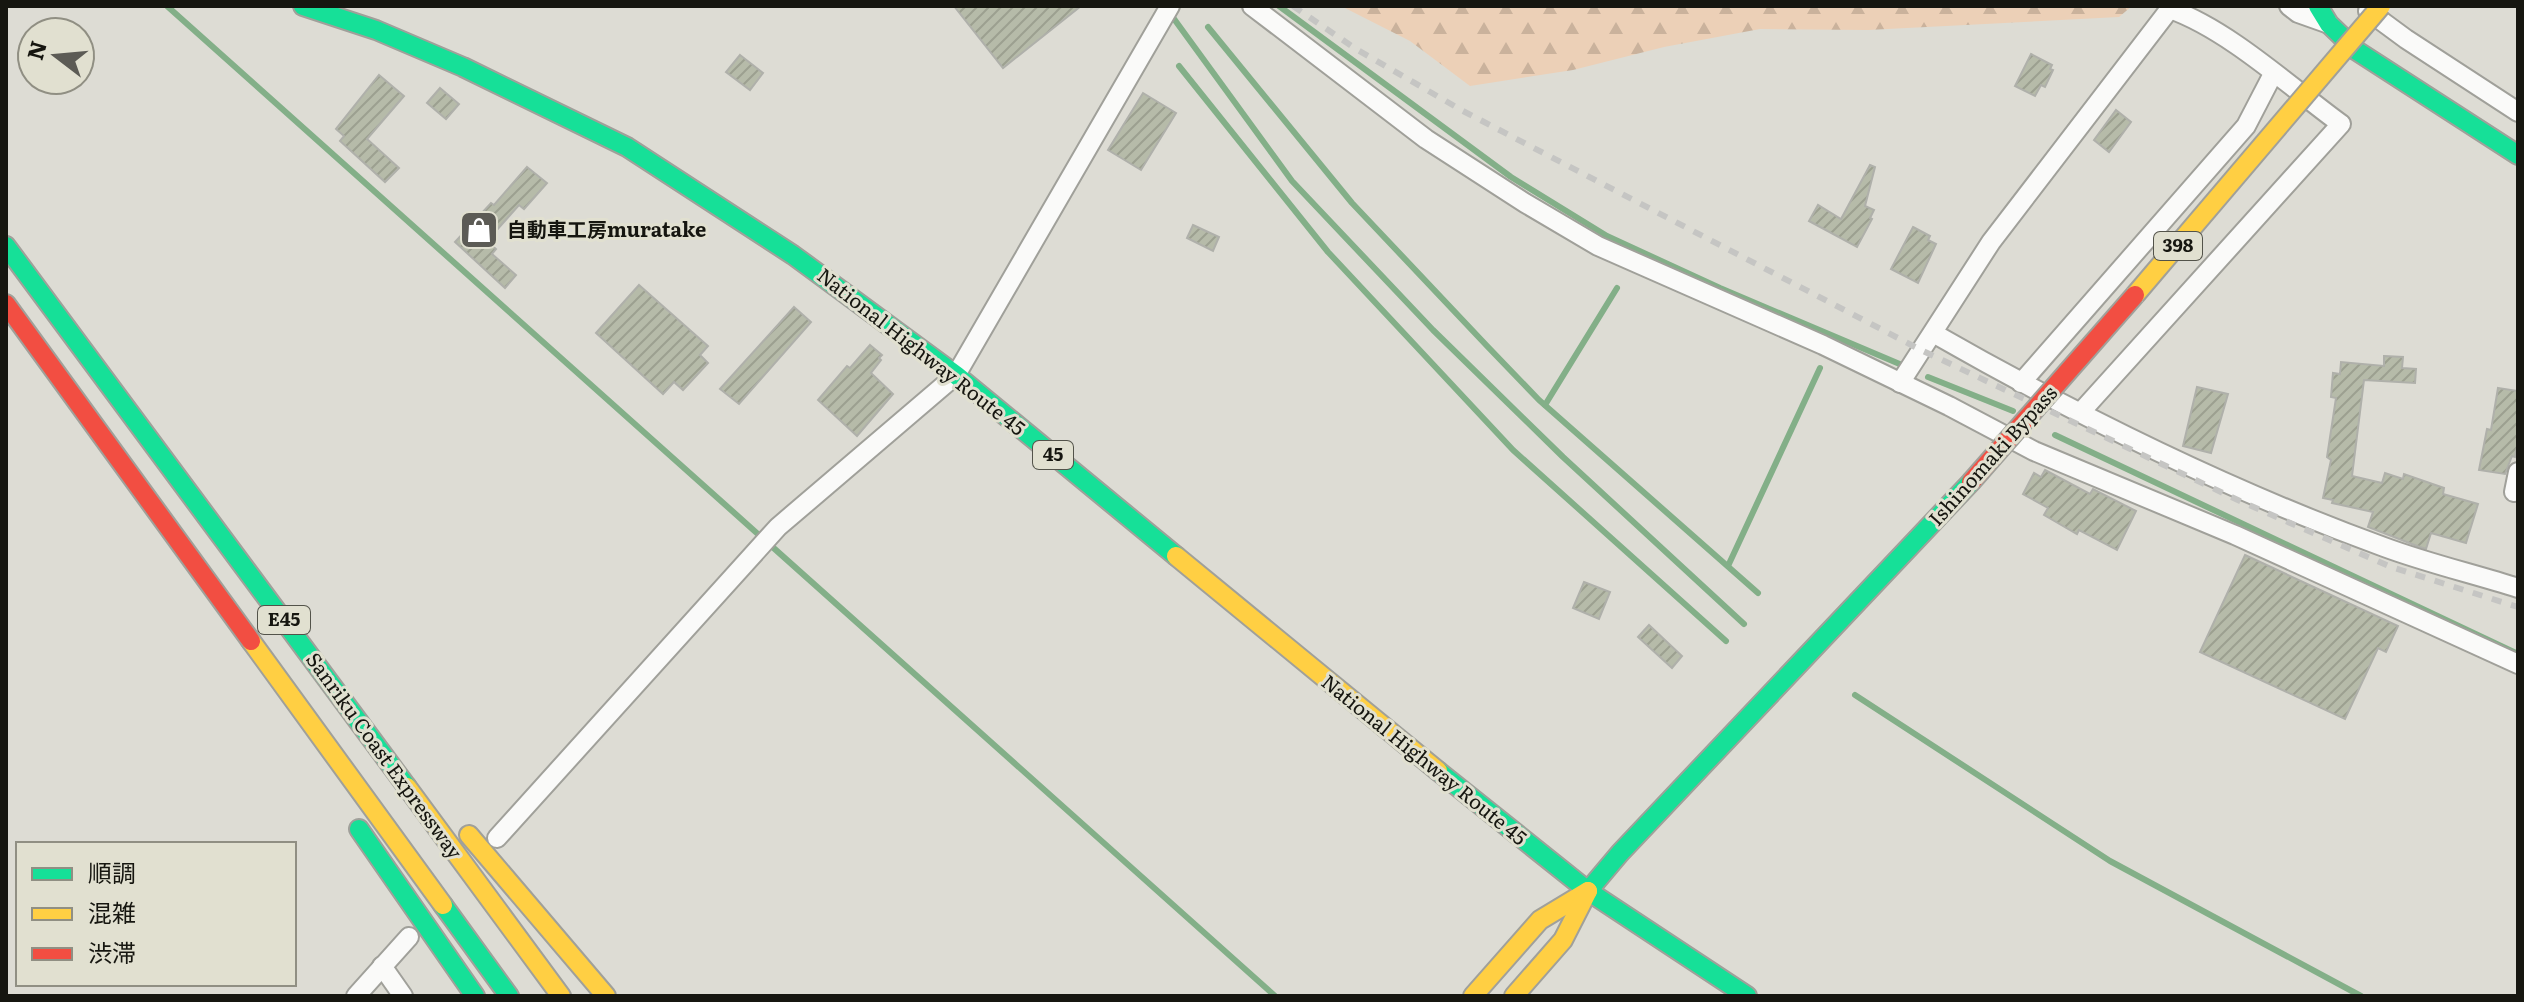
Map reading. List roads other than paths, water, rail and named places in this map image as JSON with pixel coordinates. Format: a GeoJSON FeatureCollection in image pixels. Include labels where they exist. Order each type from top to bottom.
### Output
{"type":"FeatureCollection","features":[{"type":"Feature","properties":{"kind":"main road","name":"National Highway Route 45"},"geometry":{"type":"LineString","coordinates":[[303,6],[372,28],[463,67],[627,147],[793,255],[956,375],[1497,820],[1588,891],[1747,996]]}},
{"type":"Feature","properties":{"kind":"main road"},"geometry":{"type":"LineString","coordinates":[[2318,6],[2329,24],[2357,51],[2518,155]]}},
{"type":"Feature","properties":{"kind":"main road","name":"Ishinomaki Bypass"},"geometry":{"type":"LineString","coordinates":[[1588,891],[1971,482],[2178,246],[2381,6]]}},
{"type":"Feature","properties":{"kind":"main road","name":"Sanriku Coast Expressway"},"geometry":{"type":"LineString","coordinates":[[6,246],[561,996]]}},
{"type":"Feature","properties":{"kind":"main road","name":"Sanriku Coast Expressway"},"geometry":{"type":"LineString","coordinates":[[6,304],[509,996]]}},
{"type":"Feature","properties":{"kind":"main road"},"geometry":{"type":"LineString","coordinates":[[108,446],[240,658]]}},
{"type":"Feature","properties":{"kind":"main road"},"geometry":{"type":"LineString","coordinates":[[370,735],[463,829],[606,996]]}},
{"type":"Feature","properties":{"kind":"main road"},"geometry":{"type":"LineString","coordinates":[[349,814],[475,996]]}},
{"type":"Feature","properties":{"kind":"main road"},"geometry":{"type":"LineString","coordinates":[[1473,996],[1540,920],[1588,891]]}},
{"type":"Feature","properties":{"kind":"main road"},"geometry":{"type":"LineString","coordinates":[[1514,996],[1563,940],[1588,891]]}},
{"type":"Feature","properties":{"kind":"street"},"geometry":{"type":"LineString","coordinates":[[497,838],[766,542],[956,375],[1170,6]]}},
{"type":"Feature","properties":{"kind":"street"},"geometry":{"type":"LineString","coordinates":[[1252,6],[1426,139],[1598,246],[1823,345],[2034,451],[2235,535],[2518,664]]}},
{"type":"Feature","properties":{"kind":"street"},"geometry":{"type":"LineString","coordinates":[[2289,6],[2298,13],[2329,24]]}},
{"type":"Feature","properties":{"kind":"street"},"geometry":{"type":"LineString","coordinates":[[2362,6],[2406,39],[2518,112]]}},
{"type":"Feature","properties":{"kind":"street"},"geometry":{"type":"LineString","coordinates":[[1900,383],[1991,242],[2171,7],[2221,35],[2341,124],[2080,413]]}},
{"type":"Feature","properties":{"kind":"street"},"geometry":{"type":"LineString","coordinates":[[2021,383],[2246,126],[2273,74]]}},
{"type":"Feature","properties":{"kind":"street"},"geometry":{"type":"LineString","coordinates":[[1933,333],[2124,437],[2247,494],[2388,549],[2518,588]]}},
{"type":"Feature","properties":{"kind":"street"},"geometry":{"type":"LineString","coordinates":[[2514,492],[2518,472]]}},
{"type":"Feature","properties":{"kind":"street"},"geometry":{"type":"LineString","coordinates":[[356,996],[409,937]]}},
{"type":"Feature","properties":{"kind":"street"},"geometry":{"type":"LineString","coordinates":[[382,966],[403,996]]}},
{"type":"Feature","properties":{"kind":"waterway"},"geometry":{"type":"LineString","coordinates":[[167,6],[1275,996]]}},
{"type":"Feature","properties":{"kind":"waterway"},"geometry":{"type":"LineString","coordinates":[[1279,6],[1511,177],[1607,236],[1902,365]]}},
{"type":"Feature","properties":{"kind":"waterway"},"geometry":{"type":"LineString","coordinates":[[1169,12],[1292,181],[1433,330],[1563,457],[1744,624]]}},
{"type":"Feature","properties":{"kind":"waterway"},"geometry":{"type":"LineString","coordinates":[[1208,27],[1352,203],[1539,400],[1758,593]]}},
{"type":"Feature","properties":{"kind":"waterway"},"geometry":{"type":"LineString","coordinates":[[1179,66],[1328,252],[1513,450],[1726,641]]}},
{"type":"Feature","properties":{"kind":"waterway"},"geometry":{"type":"LineString","coordinates":[[1545,405],[1617,288]]}},
{"type":"Feature","properties":{"kind":"waterway"},"geometry":{"type":"LineString","coordinates":[[1728,566],[1820,368]]}},
{"type":"Feature","properties":{"kind":"waterway"},"geometry":{"type":"LineString","coordinates":[[1928,377],[2013,411]]}},
{"type":"Feature","properties":{"kind":"waterway"},"geometry":{"type":"LineString","coordinates":[[2055,435],[2518,654]]}},
{"type":"Feature","properties":{"kind":"waterway"},"geometry":{"type":"LineString","coordinates":[[1855,695],[2110,861],[2361,996]]}},
{"type":"Feature","properties":{"kind":"railway"},"geometry":{"type":"LineString","coordinates":[[1293,6],[1356,49],[1463,111],[1921,350],[2240,501],[2391,567],[2518,607]]}},
{"type":"Feature","properties":{"kind":"place","name":"自動車工房muratake"},"geometry":{"type":"Point","coordinates":[479,230]}}]}
